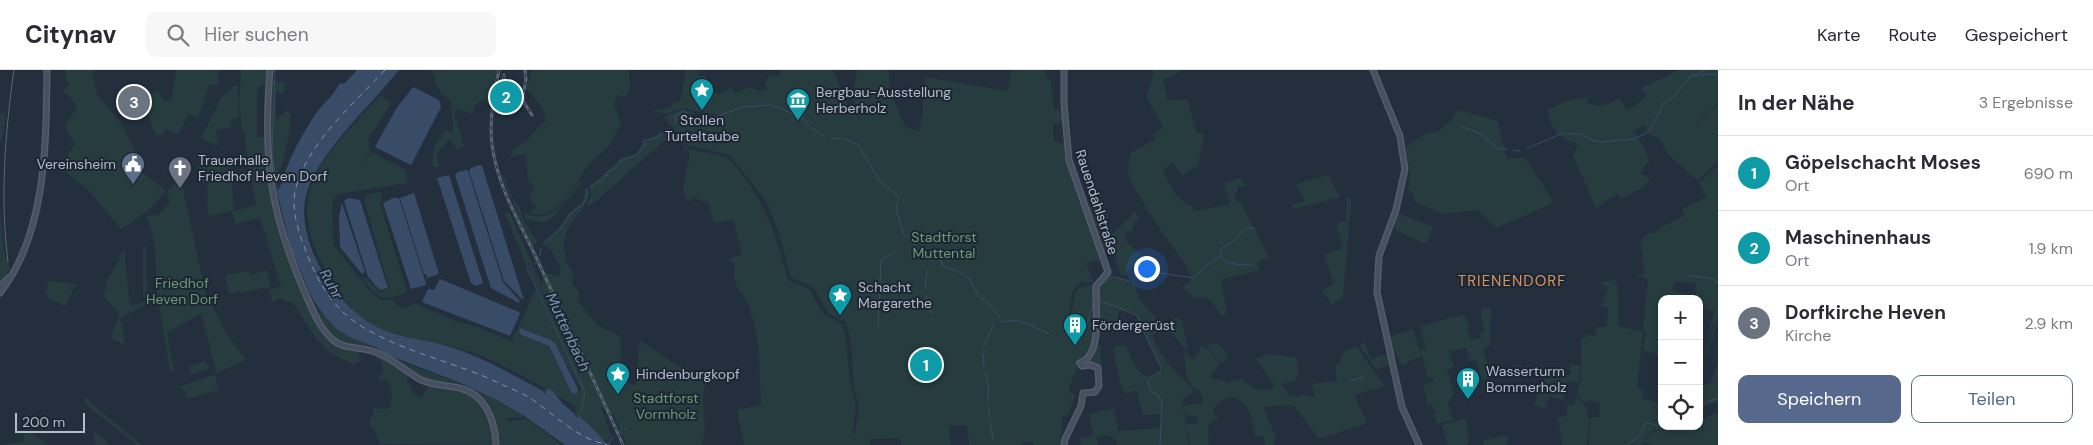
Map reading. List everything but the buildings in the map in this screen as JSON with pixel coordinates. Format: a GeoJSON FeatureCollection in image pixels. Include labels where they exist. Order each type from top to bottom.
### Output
{"type":"FeatureCollection","features":[{"type":"Feature","properties":{"kind":"main road"},"geometry":{"type":"LineString","coordinates":[[0,293],[12,277],[22,256],[34,214],[43,167],[47,70]]}},
{"type":"Feature","properties":{"kind":"main road"},"geometry":{"type":"LineString","coordinates":[[270,70],[267,142],[273,196],[289,254],[320,324],[332,339],[342,346],[374,351],[425,382],[460,388],[474,395],[484,403],[492,415],[496,445]]}},
{"type":"Feature","properties":{"kind":"main road","name":"Rauendahlstraße"},"geometry":{"type":"LineString","coordinates":[[1064,70],[1064,104],[1069,160],[1108,272],[1096,286],[1097,323],[1092,352],[1080,364],[1082,366],[1091,365],[1098,368],[1099,386],[1096,392],[1083,393],[1082,404],[1064,445]]}},
{"type":"Feature","properties":{"kind":"main road"},"geometry":{"type":"LineString","coordinates":[[1373,70],[1398,128],[1404,160],[1404,177],[1400,196],[1378,260],[1377,292],[1402,406],[1419,445]]}},
{"type":"Feature","properties":{"kind":"main road"},"geometry":{"type":"LineString","coordinates":[[0,287],[22,256]]}},
{"type":"Feature","properties":{"kind":"green space"},"geometry":{"type":"Polygon","coordinates":[[[66,70],[96,70],[92,74],[98,96],[121,123],[137,155],[140,171],[166,190],[149,210],[121,229],[88,189],[77,182],[60,166],[75,144],[65,126],[77,107],[63,90],[70,85],[65,79],[66,70]]]}},
{"type":"Feature","properties":{"kind":"green space"},"geometry":{"type":"Polygon","coordinates":[[[176,70],[219,70],[218,85],[209,85],[198,119],[189,114],[178,135],[165,129],[162,135],[157,136],[143,98],[157,91],[164,100],[171,102],[176,70]]]}},
{"type":"Feature","properties":{"kind":"green space"},"geometry":{"type":"Polygon","coordinates":[[[241,70],[267,70],[267,84],[259,87],[257,97],[257,137],[266,137],[268,182],[277,226],[312,313],[331,341],[342,347],[359,351],[360,361],[354,364],[342,359],[324,347],[293,303],[285,301],[283,298],[272,302],[270,289],[281,287],[260,218],[235,224],[232,212],[256,205],[245,145],[245,132],[242,131],[239,102],[241,70]]]}},
{"type":"Feature","properties":{"kind":"green space"},"geometry":{"type":"Polygon","coordinates":[[[431,70],[498,70],[491,104],[482,100],[475,105],[472,114],[458,109],[454,113],[464,147],[457,149],[448,140],[436,155],[440,166],[436,168],[432,164],[435,146],[445,130],[452,132],[453,130],[451,101],[442,94],[434,82],[436,78],[431,70]]]}},
{"type":"Feature","properties":{"kind":"green space"},"geometry":{"type":"Polygon","coordinates":[[[532,70],[629,70],[630,87],[626,97],[617,95],[614,104],[621,122],[611,143],[589,164],[565,199],[549,212],[540,214],[530,213],[536,207],[529,198],[534,187],[528,181],[526,154],[510,157],[514,148],[526,142],[539,126],[546,121],[544,112],[539,104],[526,89],[532,70]]]}},
{"type":"Feature","properties":{"kind":"green space","name":"Stadtforst Muttental"},"geometry":{"type":"Polygon","coordinates":[[[686,70],[698,70],[697,75],[705,76],[710,90],[719,94],[732,87],[735,93],[750,87],[758,91],[768,89],[764,84],[769,75],[779,76],[780,70],[833,70],[849,109],[855,116],[854,88],[857,70],[889,70],[896,106],[906,127],[920,131],[926,77],[1008,91],[1012,70],[1045,70],[1046,78],[1051,80],[1054,110],[1063,111],[1063,123],[1053,124],[1054,141],[1065,144],[1070,174],[1101,260],[1086,263],[1093,282],[1080,283],[1072,292],[1068,322],[1072,314],[1074,296],[1078,288],[1091,285],[1095,288],[1094,328],[1089,354],[1078,362],[1079,364],[1068,390],[1075,396],[1068,415],[1062,416],[1061,439],[1063,439],[1063,445],[1034,445],[1034,442],[1021,443],[1021,445],[969,445],[967,425],[949,426],[951,445],[901,445],[900,438],[870,439],[870,445],[744,445],[737,410],[761,405],[756,330],[746,300],[734,279],[735,265],[729,259],[742,254],[733,220],[714,223],[708,202],[694,197],[688,202],[683,191],[687,163],[689,162],[689,149],[727,158],[734,165],[753,190],[766,214],[788,280],[809,289],[823,314],[842,324],[847,347],[849,375],[856,404],[853,434],[855,434],[859,405],[854,390],[851,342],[846,322],[828,313],[814,288],[791,277],[779,233],[768,205],[729,155],[687,145],[664,117],[682,109],[693,112],[694,123],[711,121],[721,115],[682,108],[666,114],[652,111],[670,108],[673,103],[680,102],[686,70]]]}},
{"type":"Feature","properties":{"kind":"green space"},"geometry":{"type":"Polygon","coordinates":[[[1154,70],[1181,70],[1163,80],[1167,101],[1187,99],[1197,132],[1204,135],[1198,165],[1182,176],[1173,162],[1163,170],[1174,192],[1186,204],[1192,206],[1194,211],[1230,204],[1224,183],[1241,178],[1245,186],[1239,186],[1234,199],[1241,203],[1269,257],[1257,263],[1260,270],[1221,280],[1227,313],[1222,316],[1211,301],[1199,297],[1194,298],[1182,287],[1191,281],[1187,267],[1134,188],[1128,173],[1130,153],[1156,139],[1153,135],[1163,127],[1147,97],[1154,70]]]}},
{"type":"Feature","properties":{"kind":"green space"},"geometry":{"type":"Polygon","coordinates":[[[1679,70],[1718,70],[1718,104],[1687,131],[1718,106],[1718,161],[1698,181],[1668,154],[1659,137],[1649,135],[1644,125],[1634,131],[1649,161],[1640,173],[1650,179],[1645,186],[1620,199],[1618,193],[1596,208],[1573,155],[1578,144],[1565,139],[1556,132],[1547,110],[1564,102],[1591,96],[1587,103],[1596,105],[1607,104],[1619,98],[1628,111],[1647,96],[1641,88],[1679,70]]]}},
{"type":"Feature","properties":{"kind":"green space"},"geometry":{"type":"Polygon","coordinates":[[[272,81],[285,82],[284,94],[276,93],[276,120],[287,110],[291,115],[287,146],[275,181],[281,215],[293,257],[311,296],[331,324],[342,332],[378,348],[386,354],[369,346],[340,341],[331,334],[319,317],[298,270],[287,242],[275,198],[270,146],[272,81]]]}},
{"type":"Feature","properties":{"kind":"green space"},"geometry":{"type":"Polygon","coordinates":[[[235,85],[238,86],[239,118],[232,119],[231,127],[216,130],[218,147],[201,138],[222,97],[235,85]]]}},
{"type":"Feature","properties":{"kind":"green space","name":"Stadtforst Vormholz"},"geometry":{"type":"Polygon","coordinates":[[[380,95],[391,103],[368,140],[370,152],[361,169],[371,152],[405,170],[408,183],[338,194],[332,202],[333,245],[371,292],[381,300],[393,300],[397,305],[404,308],[415,303],[452,320],[478,327],[513,342],[513,338],[536,289],[581,382],[529,269],[533,266],[542,286],[544,273],[559,276],[561,268],[551,250],[542,244],[563,224],[569,213],[581,204],[587,188],[589,195],[587,201],[566,233],[564,243],[567,261],[573,272],[572,284],[579,292],[578,301],[597,325],[619,336],[621,343],[621,372],[627,382],[635,385],[637,380],[639,340],[678,366],[703,376],[705,385],[703,399],[705,429],[702,445],[627,445],[614,415],[601,407],[611,436],[606,442],[585,422],[576,418],[575,407],[572,404],[508,368],[467,351],[409,338],[376,327],[354,311],[342,297],[328,274],[314,245],[308,220],[309,197],[315,176],[327,156],[342,136],[380,95]],[[521,328],[519,332],[520,335],[548,346],[572,394],[581,389],[553,340],[521,328]]]}},
{"type":"Feature","properties":{"kind":"green space"},"geometry":{"type":"Polygon","coordinates":[[[1458,110],[1498,121],[1507,159],[1525,157],[1554,203],[1496,228],[1478,210],[1443,214],[1415,202],[1413,194],[1408,190],[1410,172],[1406,147],[1426,133],[1440,130],[1451,121],[1458,110]]]}},
{"type":"Feature","properties":{"kind":"green space"},"geometry":{"type":"Polygon","coordinates":[[[0,112],[6,113],[2,141],[0,140],[0,112]]]}},
{"type":"Feature","properties":{"kind":"green space"},"geometry":{"type":"Polygon","coordinates":[[[668,127],[687,147],[687,155],[684,147],[674,135],[665,140],[597,200],[586,207],[591,196],[589,187],[621,159],[636,154],[643,144],[668,127]]]}},
{"type":"Feature","properties":{"kind":"green space"},"geometry":{"type":"Polygon","coordinates":[[[206,156],[211,156],[212,162],[218,162],[219,167],[230,166],[234,211],[210,216],[208,212],[207,182],[200,182],[200,177],[197,177],[199,157],[206,160],[206,156]]]}},
{"type":"Feature","properties":{"kind":"green space"},"geometry":{"type":"Polygon","coordinates":[[[1716,167],[1718,169],[1718,321],[1707,355],[1711,335],[1717,320],[1711,329],[1703,360],[1714,311],[1703,310],[1703,295],[1696,295],[1695,283],[1675,282],[1672,289],[1688,295],[1658,295],[1658,358],[1655,354],[1643,350],[1646,331],[1643,329],[1648,280],[1636,274],[1645,274],[1640,242],[1648,234],[1661,230],[1661,227],[1684,216],[1682,209],[1707,197],[1699,183],[1716,167]]]}},
{"type":"Feature","properties":{"kind":"green space"},"geometry":{"type":"Polygon","coordinates":[[[501,175],[505,178],[512,197],[521,210],[522,217],[537,242],[532,247],[501,175]]]}},
{"type":"Feature","properties":{"kind":"green space"},"geometry":{"type":"Polygon","coordinates":[[[1328,175],[1340,197],[1294,209],[1292,205],[1305,201],[1296,184],[1328,175]]]}},
{"type":"Feature","properties":{"kind":"green space","name":"Friedhof Heven Dorf"},"geometry":{"type":"Polygon","coordinates":[[[180,176],[206,294],[226,333],[246,360],[217,373],[201,313],[167,333],[174,370],[170,371],[158,299],[122,317],[120,321],[122,323],[125,345],[113,339],[111,335],[119,312],[104,297],[107,280],[124,249],[130,306],[146,301],[143,294],[143,247],[146,246],[147,293],[149,299],[157,293],[154,244],[146,216],[158,215],[170,202],[167,193],[180,176]]]}},
{"type":"Feature","properties":{"kind":"green space"},"geometry":{"type":"Polygon","coordinates":[[[580,181],[583,181],[549,221],[541,222],[525,218],[524,213],[543,216],[557,209],[580,181]]]}},
{"type":"Feature","properties":{"kind":"green space"},"geometry":{"type":"Polygon","coordinates":[[[382,192],[380,203],[407,291],[406,293],[389,297],[379,296],[360,276],[367,279],[380,292],[389,288],[364,200],[368,194],[382,192]]]}},
{"type":"Feature","properties":{"kind":"green space"},"geometry":{"type":"Polygon","coordinates":[[[1347,195],[1351,200],[1351,205],[1343,297],[1332,305],[1322,290],[1334,284],[1324,255],[1343,248],[1336,224],[1346,221],[1347,195]]]}},
{"type":"Feature","properties":{"kind":"green space"},"geometry":{"type":"Polygon","coordinates":[[[1103,203],[1113,234],[1136,211],[1139,219],[1135,221],[1132,231],[1125,233],[1127,243],[1142,255],[1125,276],[1120,275],[1114,253],[1103,255],[1087,206],[1103,203]]]}},
{"type":"Feature","properties":{"kind":"green space"},"geometry":{"type":"Polygon","coordinates":[[[0,208],[4,251],[10,269],[0,282],[0,208]]]}},
{"type":"Feature","properties":{"kind":"green space"},"geometry":{"type":"Polygon","coordinates":[[[509,211],[532,263],[527,266],[505,214],[509,211]]]}},
{"type":"Feature","properties":{"kind":"green space"},"geometry":{"type":"Polygon","coordinates":[[[1398,213],[1433,227],[1426,244],[1395,230],[1394,225],[1398,213]]]}},
{"type":"Feature","properties":{"kind":"green space"},"geometry":{"type":"Polygon","coordinates":[[[267,270],[270,287],[229,294],[225,275],[249,271],[251,275],[267,270]]]}},
{"type":"Feature","properties":{"kind":"green space"},"geometry":{"type":"Polygon","coordinates":[[[1110,275],[1134,282],[1139,299],[1163,326],[1152,336],[1157,346],[1168,363],[1192,388],[1192,392],[1182,400],[1189,445],[1118,445],[1117,441],[1109,435],[1097,437],[1098,445],[1081,445],[1080,438],[1094,435],[1089,414],[1114,408],[1118,431],[1160,428],[1163,414],[1143,415],[1137,391],[1125,393],[1119,380],[1113,347],[1126,345],[1137,370],[1141,374],[1153,376],[1162,370],[1134,313],[1118,312],[1119,328],[1099,325],[1098,289],[1100,284],[1110,275]]]}},
{"type":"Feature","properties":{"kind":"green space"},"geometry":{"type":"Polygon","coordinates":[[[1615,280],[1618,292],[1618,326],[1643,332],[1637,387],[1643,391],[1642,398],[1658,403],[1658,430],[1648,435],[1643,445],[1589,445],[1590,418],[1600,417],[1599,403],[1590,400],[1585,403],[1577,395],[1581,378],[1581,338],[1586,338],[1586,334],[1595,336],[1596,327],[1607,327],[1608,308],[1601,307],[1608,288],[1599,283],[1615,280]]]}},
{"type":"Feature","properties":{"kind":"green space"},"geometry":{"type":"Polygon","coordinates":[[[48,282],[76,284],[65,306],[48,298],[46,292],[48,282]]]}},
{"type":"Feature","properties":{"kind":"green space"},"geometry":{"type":"Polygon","coordinates":[[[1482,308],[1491,308],[1490,345],[1483,349],[1491,378],[1482,380],[1476,360],[1470,361],[1466,348],[1449,351],[1454,367],[1447,369],[1454,393],[1448,403],[1453,420],[1437,424],[1434,415],[1436,414],[1432,405],[1428,406],[1423,385],[1434,381],[1433,377],[1428,378],[1422,356],[1401,365],[1396,353],[1392,353],[1389,337],[1413,329],[1419,350],[1426,348],[1420,326],[1464,314],[1470,327],[1466,329],[1471,340],[1481,338],[1480,333],[1485,330],[1481,319],[1482,308]]]}},
{"type":"Feature","properties":{"kind":"green space"},"geometry":{"type":"Polygon","coordinates":[[[1173,317],[1182,320],[1188,348],[1186,351],[1169,330],[1173,324],[1173,317]]]}},
{"type":"Feature","properties":{"kind":"green space"},"geometry":{"type":"Polygon","coordinates":[[[1214,343],[1221,346],[1227,356],[1226,360],[1221,363],[1207,346],[1214,343]]]}},
{"type":"Feature","properties":{"kind":"green space"},"geometry":{"type":"Polygon","coordinates":[[[1365,343],[1371,359],[1387,354],[1390,365],[1376,369],[1359,345],[1365,343]]]}},
{"type":"Feature","properties":{"kind":"green space"},"geometry":{"type":"Polygon","coordinates":[[[1100,344],[1101,366],[1085,364],[1084,362],[1100,344]]]}},
{"type":"Feature","properties":{"kind":"green space"},"geometry":{"type":"Polygon","coordinates":[[[1201,345],[1208,349],[1220,364],[1209,377],[1229,383],[1241,379],[1253,387],[1262,390],[1271,389],[1275,386],[1256,359],[1268,354],[1296,357],[1299,373],[1294,381],[1281,384],[1290,397],[1303,395],[1315,397],[1312,384],[1337,381],[1335,365],[1342,360],[1340,358],[1346,350],[1357,347],[1384,386],[1354,395],[1367,423],[1319,439],[1295,407],[1288,405],[1263,407],[1275,434],[1274,445],[1265,445],[1263,436],[1255,436],[1250,414],[1241,401],[1235,397],[1224,399],[1213,408],[1213,413],[1217,416],[1216,420],[1208,425],[1209,445],[1190,445],[1186,424],[1199,423],[1196,416],[1185,415],[1184,408],[1186,405],[1202,404],[1203,399],[1198,389],[1195,390],[1186,376],[1184,353],[1185,351],[1192,359],[1196,357],[1201,345]]]}},
{"type":"Feature","properties":{"kind":"green space"},"geometry":{"type":"Polygon","coordinates":[[[378,354],[409,374],[407,379],[414,394],[422,397],[429,385],[460,390],[475,397],[489,414],[495,435],[492,435],[492,445],[380,444],[374,429],[369,427],[374,408],[389,409],[392,395],[389,381],[379,380],[378,377],[383,371],[381,362],[376,358],[378,354]]]}},
{"type":"Feature","properties":{"kind":"green space"},"geometry":{"type":"Polygon","coordinates":[[[392,358],[470,387],[438,382],[425,378],[392,358]]]}},
{"type":"Feature","properties":{"kind":"green space"},"geometry":{"type":"Polygon","coordinates":[[[206,361],[209,369],[191,374],[189,366],[206,361]]]}},
{"type":"Feature","properties":{"kind":"green space"},"geometry":{"type":"Polygon","coordinates":[[[1718,363],[1718,402],[1703,407],[1703,384],[1707,385],[1711,382],[1718,363]]]}},
{"type":"Feature","properties":{"kind":"green space"},"geometry":{"type":"Polygon","coordinates":[[[1570,365],[1580,365],[1579,382],[1567,381],[1563,400],[1550,397],[1557,375],[1570,374],[1570,365]]]}},
{"type":"Feature","properties":{"kind":"green space"},"geometry":{"type":"Polygon","coordinates":[[[1547,370],[1557,371],[1545,409],[1534,405],[1547,370]]]}},
{"type":"Feature","properties":{"kind":"green space"},"geometry":{"type":"Polygon","coordinates":[[[215,374],[218,390],[187,399],[186,392],[180,387],[215,374]]]}},
{"type":"Feature","properties":{"kind":"green space"},"geometry":{"type":"Polygon","coordinates":[[[470,387],[523,415],[522,417],[506,418],[508,421],[527,419],[562,445],[499,445],[494,415],[485,399],[470,387]]]}},
{"type":"Feature","properties":{"kind":"green space"},"geometry":{"type":"Polygon","coordinates":[[[1576,397],[1588,413],[1587,445],[1562,445],[1558,417],[1567,416],[1567,406],[1574,405],[1576,397]]]}},
{"type":"Feature","properties":{"kind":"green space"},"geometry":{"type":"Polygon","coordinates":[[[87,398],[142,445],[137,445],[90,408],[83,399],[87,398]]]}},
{"type":"Feature","properties":{"kind":"green space"},"geometry":{"type":"Polygon","coordinates":[[[1718,413],[1718,445],[1655,445],[1644,442],[1649,435],[1661,430],[1703,430],[1703,419],[1718,413]]]}},
{"type":"Feature","properties":{"kind":"green space"},"geometry":{"type":"Polygon","coordinates":[[[1466,418],[1469,442],[1465,445],[1448,445],[1442,425],[1466,418]]]}},
{"type":"Feature","properties":{"kind":"green space"},"geometry":{"type":"Polygon","coordinates":[[[92,429],[109,443],[106,445],[96,445],[92,429]]]}},
{"type":"Feature","properties":{"kind":"green space"},"geometry":{"type":"Polygon","coordinates":[[[30,432],[49,445],[0,445],[23,442],[24,435],[30,432]]]}},
{"type":"Feature","properties":{"kind":"green space"},"geometry":{"type":"Polygon","coordinates":[[[1507,435],[1508,445],[1484,445],[1483,441],[1507,435]]]}},
{"type":"Feature","properties":{"kind":"water"},"geometry":{"type":"Polygon","coordinates":[[[357,70],[399,70],[326,156],[309,186],[304,204],[305,224],[310,245],[331,285],[360,316],[383,330],[447,346],[472,355],[543,391],[546,395],[545,390],[551,389],[577,418],[580,414],[580,418],[610,445],[565,445],[523,415],[495,399],[461,383],[390,356],[378,348],[352,338],[338,330],[325,317],[312,298],[291,249],[277,192],[293,154],[315,115],[334,93],[339,84],[345,83],[357,70]]]}},
{"type":"Feature","properties":{"kind":"water"},"geometry":{"type":"Polygon","coordinates":[[[413,87],[439,100],[441,107],[411,165],[375,147],[396,109],[413,87]]]}},
{"type":"Feature","properties":{"kind":"water"},"geometry":{"type":"Polygon","coordinates":[[[482,166],[523,300],[504,281],[488,231],[490,230],[488,230],[469,171],[471,168],[482,166]]]}},
{"type":"Feature","properties":{"kind":"water"},"geometry":{"type":"Polygon","coordinates":[[[466,170],[468,171],[503,282],[520,301],[519,303],[491,288],[455,175],[466,170]]]}},
{"type":"Feature","properties":{"kind":"water"},"geometry":{"type":"Polygon","coordinates":[[[449,175],[483,283],[476,286],[471,283],[437,178],[449,175]]]}},
{"type":"Feature","properties":{"kind":"water"},"geometry":{"type":"Polygon","coordinates":[[[414,193],[439,274],[427,278],[426,274],[424,274],[400,198],[414,193]]]}},
{"type":"Feature","properties":{"kind":"water"},"geometry":{"type":"Polygon","coordinates":[[[348,198],[360,200],[388,288],[380,290],[368,277],[344,201],[348,198]]]}},
{"type":"Feature","properties":{"kind":"water"},"geometry":{"type":"Polygon","coordinates":[[[393,198],[399,198],[426,285],[411,289],[383,203],[393,198]]]}},
{"type":"Feature","properties":{"kind":"water"},"geometry":{"type":"Polygon","coordinates":[[[342,203],[365,272],[362,274],[340,247],[339,216],[342,203]]]}},
{"type":"Feature","properties":{"kind":"water"},"geometry":{"type":"Polygon","coordinates":[[[440,279],[519,312],[520,314],[510,336],[422,302],[428,289],[434,290],[440,279]]]}},
{"type":"Feature","properties":{"kind":"water"},"geometry":{"type":"Polygon","coordinates":[[[520,328],[555,343],[578,389],[577,392],[574,394],[571,392],[549,346],[521,335],[519,332],[520,328]]]}},
{"type":"Feature","properties":{"kind":"waterway"},"geometry":{"type":"LineString","coordinates":[[275,70],[272,153],[278,191]]}},
{"type":"Feature","properties":{"kind":"waterway"},"geometry":{"type":"LineString","coordinates":[[1567,134],[1581,134],[1601,142],[1634,139],[1650,131],[1663,104],[1672,98],[1691,76],[1706,70]]}},
{"type":"Feature","properties":{"kind":"waterway"},"geometry":{"type":"LineString","coordinates":[[1694,76],[1718,75]]}},
{"type":"Feature","properties":{"kind":"waterway","name":"Muttenbach"},"geometry":{"type":"LineString","coordinates":[[703,118],[718,116],[743,107],[771,105],[803,118],[810,127]]}},
{"type":"Feature","properties":{"kind":"waterway","name":"Muttenbach"},"geometry":{"type":"LineString","coordinates":[[674,124],[676,123],[675,116],[682,111],[688,113]]}},
{"type":"Feature","properties":{"kind":"waterway"},"geometry":{"type":"LineString","coordinates":[[1461,126],[1481,134],[1498,149],[1507,149]]}},
{"type":"Feature","properties":{"kind":"waterway","name":"Muttenbach"},"geometry":{"type":"LineString","coordinates":[[811,128],[825,137]]}},
{"type":"Feature","properties":{"kind":"waterway","name":"Muttenbach"},"geometry":{"type":"LineString","coordinates":[[590,187],[603,179],[605,175],[608,176],[608,171],[614,169],[622,160],[637,155],[645,144],[643,141],[658,137],[667,129]]}},
{"type":"Feature","properties":{"kind":"waterway"},"geometry":{"type":"LineString","coordinates":[[1526,149],[1563,133]]}},
{"type":"Feature","properties":{"kind":"waterway","name":"Muttenbach"},"geometry":{"type":"LineString","coordinates":[[831,139],[842,138]]}},
{"type":"Feature","properties":{"kind":"waterway","name":"Muttenbach"},"geometry":{"type":"LineString","coordinates":[[845,139],[857,144],[880,181],[899,197],[896,209],[904,235],[911,239],[916,248],[929,256]]}},
{"type":"Feature","properties":{"kind":"waterway"},"geometry":{"type":"LineString","coordinates":[[1513,150],[1520,151]]}},
{"type":"Feature","properties":{"kind":"waterway","name":"Muttenbach"},"geometry":{"type":"LineString","coordinates":[[543,244],[561,228],[570,214],[584,203],[587,195],[586,189]]}},
{"type":"Feature","properties":{"kind":"waterway"},"geometry":{"type":"LineString","coordinates":[[1135,277],[1160,273],[1194,278],[1209,263],[1220,256],[1222,248],[1244,230],[1249,228],[1256,229]]}},
{"type":"Feature","properties":{"kind":"waterway","name":"Muttenbach"},"geometry":{"type":"LineString","coordinates":[[540,256],[541,248]]}},
{"type":"Feature","properties":{"kind":"waterway"},"geometry":{"type":"LineString","coordinates":[[878,330],[881,260],[893,253]]}},
{"type":"Feature","properties":{"kind":"waterway"},"geometry":{"type":"LineString","coordinates":[[1220,256],[1230,263],[1252,265]]}},
{"type":"Feature","properties":{"kind":"waterway","name":"Muttenbach"},"geometry":{"type":"LineString","coordinates":[[933,258],[941,261],[942,265],[970,279],[978,295],[993,308],[1002,322],[1017,320],[1050,334]]}},
{"type":"Feature","properties":{"kind":"waterway","name":"Muttenbach"},"geometry":{"type":"LineString","coordinates":[[532,265],[527,268],[585,392],[581,412]]}},
{"type":"Feature","properties":{"kind":"waterway"},"geometry":{"type":"LineString","coordinates":[[925,290],[927,270]]}},
{"type":"Feature","properties":{"kind":"waterway"},"geometry":{"type":"LineString","coordinates":[[1688,275],[1713,279],[1718,283]]}},
{"type":"Feature","properties":{"kind":"waterway"},"geometry":{"type":"LineString","coordinates":[[1100,300],[1099,287],[1112,276]]}},
{"type":"Feature","properties":{"kind":"waterway"},"geometry":{"type":"LineString","coordinates":[[1115,277],[1129,281]]}},
{"type":"Feature","properties":{"kind":"waterway"},"geometry":{"type":"LineString","coordinates":[[926,296],[927,306],[932,314]]}},
{"type":"Feature","properties":{"kind":"waterway","name":"Muttenbach"},"geometry":{"type":"LineString","coordinates":[[1069,333],[1081,333],[1086,327],[1094,301]]}},
{"type":"Feature","properties":{"kind":"waterway","name":"Muttenbach"},"geometry":{"type":"LineString","coordinates":[[1099,301],[1138,316],[1161,368],[1160,372],[1151,377],[1148,382],[1151,392],[1156,393],[1162,402],[1160,445]]}},
{"type":"Feature","properties":{"kind":"waterway"},"geometry":{"type":"LineString","coordinates":[[983,348],[993,325]]}},
{"type":"Feature","properties":{"kind":"waterway"},"geometry":{"type":"LineString","coordinates":[[983,354],[984,366]]}},
{"type":"Feature","properties":{"kind":"waterway"},"geometry":{"type":"LineString","coordinates":[[985,372],[989,387],[988,401]]}},
{"type":"Feature","properties":{"kind":"waterway"},"geometry":{"type":"LineString","coordinates":[[1349,382],[1364,376]]}},
{"type":"Feature","properties":{"kind":"waterway"},"geometry":{"type":"LineString","coordinates":[[1703,404],[1718,398]]}},
{"type":"Feature","properties":{"kind":"waterway"},"geometry":{"type":"LineString","coordinates":[[989,407],[989,418]]}},
{"type":"Feature","properties":{"kind":"waterway"},"geometry":{"type":"LineString","coordinates":[[990,423],[993,440]]}},
{"type":"Feature","properties":{"kind":"waterway"},"geometry":{"type":"LineString","coordinates":[[1627,445],[1639,436],[1646,423],[1658,425]]}},
{"type":"Feature","properties":{"kind":"waterway"},"geometry":{"type":"LineString","coordinates":[[621,429],[622,434]]}},
{"type":"Feature","properties":{"kind":"waterway"},"geometry":{"type":"LineString","coordinates":[[609,445],[610,440],[614,437]]}},
{"type":"Feature","properties":{"kind":"ferry route"},"geometry":{"type":"LineString","coordinates":[[385,70],[322,139],[302,170],[296,187],[294,206],[297,226],[311,264],[321,283],[340,309],[366,329],[382,338],[469,370],[520,393],[530,398],[578,433],[598,442],[606,443],[606,445]]}},
{"type":"Feature","properties":{"kind":"tram line"},"geometry":{"type":"LineString","coordinates":[[8,262],[4,190],[8,118],[14,70]]}},
{"type":"Feature","properties":{"kind":"railway"},"geometry":{"type":"LineString","coordinates":[[499,70],[491,126],[492,145],[498,174],[515,215],[623,445]]}},
{"type":"Feature","properties":{"kind":"railway"},"geometry":{"type":"LineString","coordinates":[[523,101],[526,80],[525,70]]}},
{"type":"Feature","properties":{"kind":"railway"},"geometry":{"type":"LineString","coordinates":[[504,75],[503,90],[520,96],[532,115]]}},
{"type":"Feature","properties":{"kind":"place","name":"Maschinenhaus"},"geometry":{"type":"Point","coordinates":[506,97]}},
{"type":"Feature","properties":{"kind":"place","name":"Dorfkirche Heven"},"geometry":{"type":"Point","coordinates":[134,102]}},
{"type":"Feature","properties":{"kind":"place","name":"Stollen Turteltaube"},"geometry":{"type":"Point","coordinates":[702,111]}},
{"type":"Feature","properties":{"kind":"place","name":"Bergbau-Ausstellung Herberholz"},"geometry":{"type":"Point","coordinates":[798,121]}},
{"type":"Feature","properties":{"kind":"place","name":"Vereinsheim"},"geometry":{"type":"Point","coordinates":[133,185]}},
{"type":"Feature","properties":{"kind":"place","name":"Trauerhalle Friedhof Heven Dorf"},"geometry":{"type":"Point","coordinates":[180,189]}},
{"type":"Feature","properties":{"kind":"place","name":"Schacht Margarethe"},"geometry":{"type":"Point","coordinates":[840,316]}},
{"type":"Feature","properties":{"kind":"place","name":"Fördergerüst"},"geometry":{"type":"Point","coordinates":[1075,346]}},
{"type":"Feature","properties":{"kind":"place","name":"Göpelschacht Moses"},"geometry":{"type":"Point","coordinates":[926,365]}},
{"type":"Feature","properties":{"kind":"place","name":"Hindenburgkopf"},"geometry":{"type":"Point","coordinates":[618,395]}},
{"type":"Feature","properties":{"kind":"place","name":"Wasserturm Bommerholz"},"geometry":{"type":"Point","coordinates":[1468,400]}},
{"type":"Feature","properties":{"kind":"district","name":"TRIENENDORF"},"geometry":{"type":"Point","coordinates":[1512,281]}},
{"type":"Feature","properties":{"kind":"water label","name":"Ruhr"},"geometry":{"type":"Point","coordinates":[331,284]}}]}
